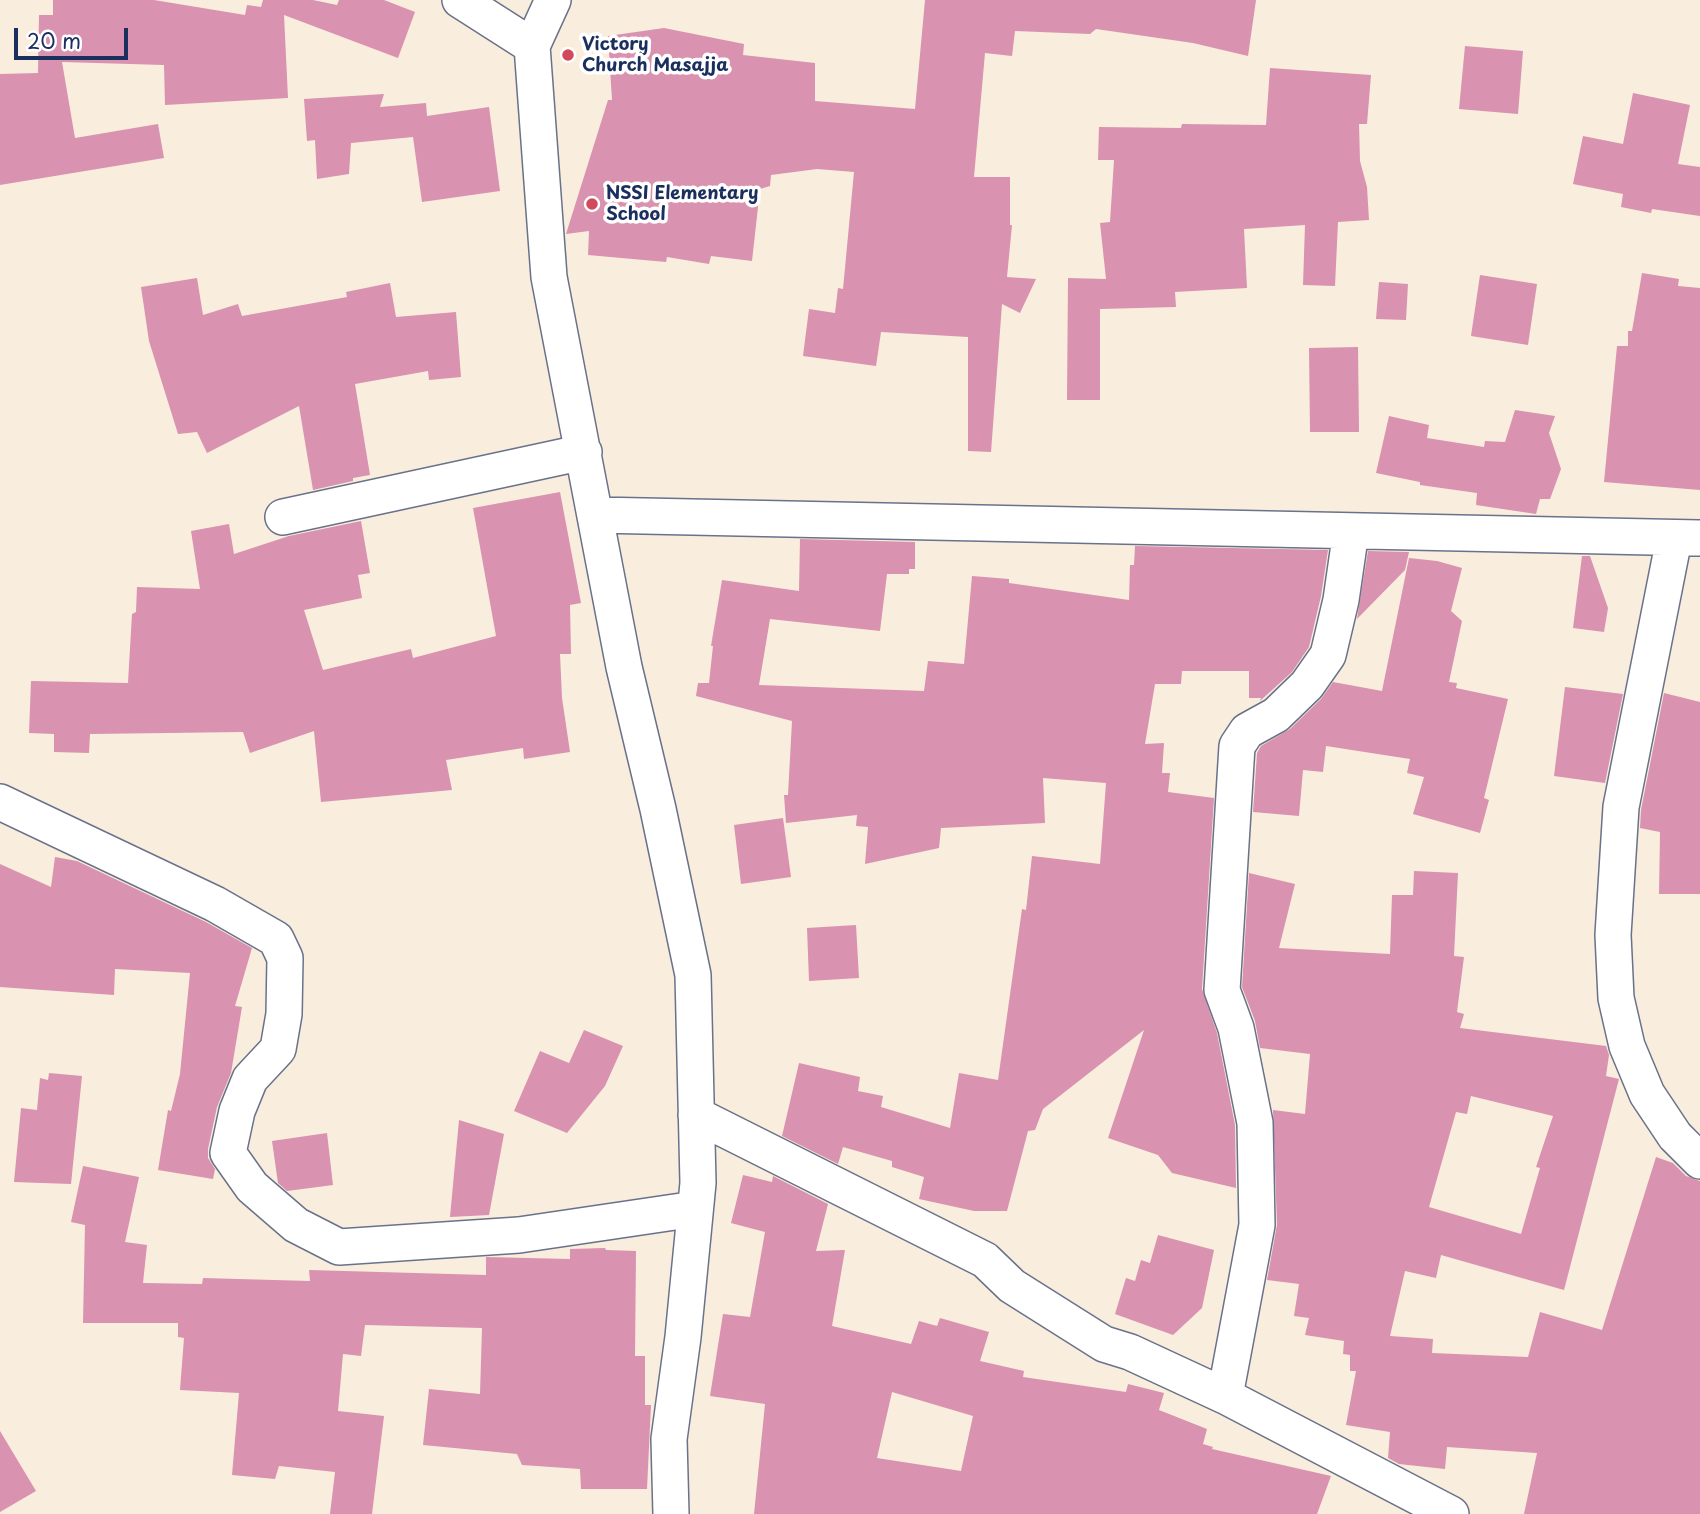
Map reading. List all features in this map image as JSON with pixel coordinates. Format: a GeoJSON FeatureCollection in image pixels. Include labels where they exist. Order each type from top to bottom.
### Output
{"type":"FeatureCollection","features":[{"type":"Feature","properties":{"kind":"street"},"geometry":{"type":"LineString","coordinates":[[460,0],[532,46]]}},
{"type":"Feature","properties":{"kind":"street"},"geometry":{"type":"LineString","coordinates":[[554,0],[532,46],[549,277],[624,667],[658,809],[693,975],[698,1183],[683,1337],[669,1438],[670,1514]]}},
{"type":"Feature","properties":{"kind":"street"},"geometry":{"type":"LineString","coordinates":[[283,517],[584,452]]}},
{"type":"Feature","properties":{"kind":"street"},"geometry":{"type":"LineString","coordinates":[[596,515],[1687,539],[1621,807],[1613,934],[1616,998],[1627,1046],[1647,1094],[1675,1136],[1700,1161]]}},
{"type":"Feature","properties":{"kind":"street"},"geometry":{"type":"LineString","coordinates":[[1225,1396],[1256,1226],[1255,1123],[1236,1028],[1222,990],[1237,746],[1247,731],[1276,715],[1307,685],[1328,656],[1341,600],[1351,530]]}},
{"type":"Feature","properties":{"kind":"street"},"geometry":{"type":"LineString","coordinates":[[0,802],[215,904],[276,939],[285,958],[284,1014],[278,1049],[250,1079],[237,1111],[228,1153],[252,1187],[296,1225],[339,1247],[519,1235],[695,1209]]}},
{"type":"Feature","properties":{"kind":"street"},"geometry":{"type":"LineString","coordinates":[[696,1115],[985,1260],[1012,1286],[1104,1344],[1130,1352],[1225,1396],[1451,1514]]}},
{"type":"Feature","properties":{"kind":"building"},"geometry":{"type":"Polygon","coordinates":[[[53,0],[154,0],[245,15],[247,5],[261,7],[263,0],[313,0],[337,5],[339,0],[384,0],[415,12],[398,58],[284,15],[288,98],[165,105],[164,65],[62,62],[75,138],[158,124],[164,158],[0,185],[0,74],[38,73],[39,15],[53,15],[53,0]]]}},
{"type":"Feature","properties":{"kind":"building"},"geometry":{"type":"Polygon","coordinates":[[[925,0],[1256,0],[1248,56],[1193,43],[1096,29],[1090,34],[1015,31],[1012,56],[985,53],[974,177],[1010,177],[1012,225],[1007,277],[1036,279],[1020,313],[1002,304],[991,452],[968,451],[968,337],[881,332],[876,366],[803,356],[809,309],[835,313],[838,288],[843,289],[854,172],[817,169],[771,175],[770,186],[760,189],[752,261],[711,256],[709,264],[667,257],[666,262],[588,255],[589,231],[566,234],[608,100],[612,100],[608,36],[664,28],[744,44],[743,55],[815,63],[815,101],[915,109],[925,0]]]}},
{"type":"Feature","properties":{"kind":"building"},"geometry":{"type":"Polygon","coordinates":[[[1465,46],[1523,51],[1518,114],[1459,109],[1465,46]]]}},
{"type":"Feature","properties":{"kind":"building"},"geometry":{"type":"Polygon","coordinates":[[[1270,68],[1371,75],[1367,124],[1359,124],[1360,161],[1367,187],[1369,220],[1338,222],[1335,286],[1303,285],[1305,225],[1244,229],[1247,288],[1175,292],[1176,307],[1100,309],[1100,400],[1067,400],[1068,278],[1106,279],[1100,223],[1110,222],[1114,160],[1098,160],[1099,127],[1266,125],[1270,68]]]}},
{"type":"Feature","properties":{"kind":"building"},"geometry":{"type":"Polygon","coordinates":[[[1633,93],[1690,105],[1678,164],[1700,167],[1700,216],[1652,209],[1651,213],[1621,207],[1623,194],[1573,184],[1583,136],[1623,144],[1633,93]]]}},
{"type":"Feature","properties":{"kind":"building"},"geometry":{"type":"Polygon","coordinates":[[[384,94],[380,107],[426,103],[427,116],[489,107],[500,191],[422,202],[413,137],[351,143],[349,174],[317,179],[315,140],[307,141],[304,99],[384,94]]]}},
{"type":"Feature","properties":{"kind":"building"},"geometry":{"type":"Polygon","coordinates":[[[1642,273],[1679,279],[1678,286],[1700,288],[1700,490],[1604,482],[1617,346],[1628,346],[1628,331],[1632,331],[1642,273]]]}},
{"type":"Feature","properties":{"kind":"building"},"geometry":{"type":"Polygon","coordinates":[[[1480,275],[1537,284],[1528,345],[1471,336],[1480,275]]]}},
{"type":"Feature","properties":{"kind":"building"},"geometry":{"type":"Polygon","coordinates":[[[197,278],[203,315],[238,304],[242,316],[347,297],[346,292],[390,283],[396,317],[456,312],[461,377],[429,380],[428,371],[355,384],[370,475],[353,478],[353,481],[313,490],[299,406],[207,453],[197,432],[178,434],[149,341],[141,287],[197,278]]]}},
{"type":"Feature","properties":{"kind":"building"},"geometry":{"type":"Polygon","coordinates":[[[1379,282],[1408,284],[1406,320],[1376,319],[1379,282]]]}},
{"type":"Feature","properties":{"kind":"building"},"geometry":{"type":"Polygon","coordinates":[[[1358,347],[1359,432],[1310,432],[1309,348],[1358,347]]]}},
{"type":"Feature","properties":{"kind":"building"},"geometry":{"type":"Polygon","coordinates":[[[1515,410],[1555,416],[1549,433],[1561,469],[1550,499],[1540,499],[1536,514],[1476,505],[1477,493],[1420,485],[1420,482],[1376,473],[1389,416],[1429,425],[1427,438],[1484,447],[1485,441],[1505,442],[1515,410]]]}},
{"type":"Feature","properties":{"kind":"building"},"geometry":{"type":"Polygon","coordinates":[[[560,492],[581,603],[570,605],[571,654],[560,654],[562,698],[570,752],[524,759],[523,748],[446,760],[452,790],[321,802],[314,731],[250,753],[243,732],[90,734],[89,753],[54,752],[54,734],[29,733],[31,681],[128,683],[132,614],[136,612],[137,587],[200,589],[191,531],[229,524],[234,554],[289,536],[361,521],[370,573],[358,575],[362,598],[304,610],[323,670],[411,649],[413,658],[496,636],[473,508],[560,492]]]}},
{"type":"Feature","properties":{"kind":"building"},"geometry":{"type":"Polygon","coordinates":[[[800,539],[915,542],[915,569],[909,569],[909,574],[887,574],[880,631],[770,619],[759,685],[924,691],[928,661],[964,664],[972,576],[1009,579],[1009,583],[1129,600],[1130,565],[1134,565],[1135,546],[1328,550],[1309,647],[1292,672],[1260,701],[1261,698],[1249,698],[1249,671],[1182,671],[1181,684],[1155,684],[1145,744],[1164,743],[1162,773],[1170,773],[1168,792],[1214,798],[1202,989],[1217,1033],[1235,1125],[1236,1188],[1172,1173],[1158,1155],[1108,1138],[1144,1030],[1043,1109],[1035,1130],[1028,1131],[1007,1211],[974,1211],[919,1199],[924,1177],[892,1167],[892,1161],[843,1147],[838,1164],[782,1136],[799,1063],[860,1077],[858,1091],[883,1096],[881,1107],[950,1128],[959,1073],[998,1080],[1022,909],[1026,910],[1032,856],[1100,864],[1106,783],[1043,778],[1045,823],[941,828],[939,848],[865,864],[868,827],[856,826],[857,815],[786,823],[784,795],[788,795],[792,721],[696,696],[698,683],[709,683],[711,646],[722,580],[799,591],[800,539]]]}},
{"type":"Feature","properties":{"kind":"building"},"geometry":{"type":"Polygon","coordinates":[[[1368,551],[1409,552],[1405,570],[1357,619],[1368,551]]]}},
{"type":"Feature","properties":{"kind":"building"},"geometry":{"type":"Polygon","coordinates":[[[1582,556],[1590,556],[1608,608],[1604,632],[1573,628],[1582,556]]]}},
{"type":"Feature","properties":{"kind":"building"},"geometry":{"type":"Polygon","coordinates":[[[1409,558],[1437,561],[1462,568],[1451,611],[1462,621],[1449,682],[1457,683],[1456,688],[1508,699],[1484,798],[1489,800],[1480,833],[1413,814],[1424,777],[1407,773],[1410,759],[1326,746],[1323,772],[1303,770],[1299,816],[1253,812],[1257,753],[1261,746],[1290,729],[1321,699],[1333,682],[1382,691],[1409,558]]]}},
{"type":"Feature","properties":{"kind":"building"},"geometry":{"type":"Polygon","coordinates":[[[1565,687],[1623,694],[1605,783],[1554,776],[1565,687]]]}},
{"type":"Feature","properties":{"kind":"building"},"geometry":{"type":"Polygon","coordinates":[[[1664,693],[1700,702],[1700,894],[1659,894],[1660,832],[1640,828],[1641,810],[1664,693]]]}},
{"type":"Feature","properties":{"kind":"building"},"geometry":{"type":"Polygon","coordinates":[[[783,818],[791,877],[741,884],[734,825],[783,818]]]}},
{"type":"Feature","properties":{"kind":"building"},"geometry":{"type":"Polygon","coordinates":[[[55,857],[77,861],[206,922],[252,948],[235,1006],[242,1007],[231,1073],[217,1107],[208,1149],[208,1158],[215,1169],[213,1179],[158,1170],[168,1110],[171,1111],[180,1074],[190,973],[115,969],[114,995],[0,987],[0,864],[51,887],[55,857]]]}},
{"type":"Feature","properties":{"kind":"building"},"geometry":{"type":"Polygon","coordinates":[[[1414,871],[1458,873],[1454,956],[1464,957],[1457,1012],[1464,1014],[1460,1028],[1606,1046],[1609,1055],[1606,1076],[1619,1079],[1564,1290],[1441,1255],[1436,1278],[1405,1271],[1390,1336],[1433,1339],[1432,1353],[1528,1357],[1540,1312],[1602,1330],[1656,1157],[1673,1163],[1686,1176],[1700,1181],[1700,1514],[1524,1514],[1537,1453],[1447,1447],[1445,1469],[1399,1464],[1388,1458],[1390,1432],[1346,1425],[1356,1371],[1350,1371],[1350,1355],[1343,1354],[1344,1341],[1305,1335],[1309,1318],[1294,1316],[1299,1284],[1267,1280],[1277,1225],[1273,1110],[1305,1114],[1310,1054],[1260,1048],[1255,1021],[1242,987],[1249,873],[1295,884],[1279,948],[1390,954],[1392,895],[1413,895],[1414,871]],[[1471,1096],[1467,1114],[1456,1112],[1429,1207],[1521,1234],[1540,1168],[1536,1167],[1553,1116],[1471,1096]]]}},
{"type":"Feature","properties":{"kind":"building"},"geometry":{"type":"Polygon","coordinates":[[[856,925],[859,978],[809,981],[807,928],[856,925]]]}},
{"type":"Feature","properties":{"kind":"building"},"geometry":{"type":"Polygon","coordinates":[[[584,1030],[623,1046],[605,1086],[567,1133],[514,1111],[540,1051],[569,1063],[584,1030]]]}},
{"type":"Feature","properties":{"kind":"building"},"geometry":{"type":"Polygon","coordinates":[[[49,1073],[82,1076],[71,1184],[14,1182],[21,1108],[37,1110],[40,1078],[48,1080],[49,1073]]]}},
{"type":"Feature","properties":{"kind":"building"},"geometry":{"type":"Polygon","coordinates":[[[459,1120],[504,1134],[489,1215],[450,1217],[459,1120]]]}},
{"type":"Feature","properties":{"kind":"building"},"geometry":{"type":"Polygon","coordinates":[[[327,1133],[333,1185],[287,1191],[278,1183],[272,1141],[327,1133]]]}},
{"type":"Feature","properties":{"kind":"building"},"geometry":{"type":"Polygon","coordinates":[[[83,1166],[139,1177],[125,1242],[147,1245],[143,1283],[202,1284],[203,1278],[310,1281],[309,1270],[486,1275],[486,1257],[570,1259],[570,1249],[636,1251],[635,1356],[645,1356],[645,1405],[651,1405],[647,1489],[581,1489],[580,1469],[522,1465],[517,1454],[423,1445],[429,1389],[480,1394],[482,1328],[365,1325],[361,1356],[343,1354],[338,1411],[384,1416],[372,1514],[330,1514],[335,1472],[279,1466],[275,1479],[232,1475],[239,1393],[180,1390],[184,1338],[178,1337],[178,1323],[83,1323],[85,1225],[71,1222],[83,1166]]]}},
{"type":"Feature","properties":{"kind":"building"},"geometry":{"type":"Polygon","coordinates":[[[743,1175],[772,1182],[773,1176],[828,1204],[816,1251],[845,1250],[832,1326],[911,1344],[919,1321],[937,1326],[940,1318],[989,1332],[980,1361],[1024,1371],[1023,1377],[1126,1392],[1128,1384],[1164,1393],[1159,1410],[1207,1429],[1203,1444],[1213,1447],[1212,1449],[1331,1476],[1317,1514],[754,1514],[765,1404],[710,1396],[723,1314],[750,1317],[765,1232],[731,1223],[743,1175]],[[892,1392],[877,1458],[961,1471],[973,1416],[892,1392]]]}},
{"type":"Feature","properties":{"kind":"building"},"geometry":{"type":"Polygon","coordinates":[[[1158,1235],[1214,1250],[1202,1308],[1173,1335],[1115,1314],[1126,1278],[1135,1281],[1141,1260],[1150,1263],[1158,1235]]]}},
{"type":"Feature","properties":{"kind":"building"},"geometry":{"type":"Polygon","coordinates":[[[0,1431],[36,1491],[0,1512],[0,1431]]]}},
{"type":"Feature","properties":{"kind":"place","name":"Victory Church Masajja"},"geometry":{"type":"Point","coordinates":[568,55]}},
{"type":"Feature","properties":{"kind":"place","name":"NSSI Elementary School"},"geometry":{"type":"Point","coordinates":[592,204]}}]}
